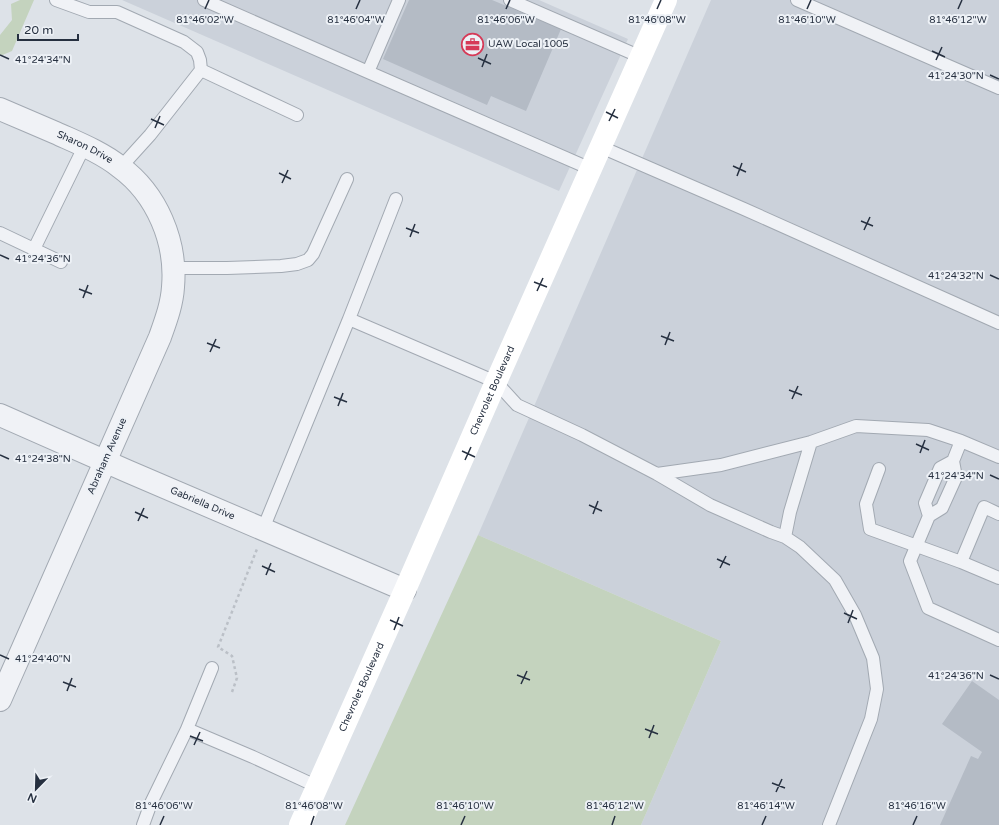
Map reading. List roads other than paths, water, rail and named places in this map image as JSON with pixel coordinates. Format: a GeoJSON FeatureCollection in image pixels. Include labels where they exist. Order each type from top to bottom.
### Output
{"type":"FeatureCollection","features":[{"type":"Feature","properties":{"kind":"main road","name":"Chevrolet Boulevard"},"geometry":{"type":"LineString","coordinates":[[300,825],[666,0]]}},
{"type":"Feature","properties":{"kind":"street","name":"Sharon Drive"},"geometry":{"type":"LineString","coordinates":[[0,109],[85,145],[121,167],[143,188],[155,206]]}},
{"type":"Feature","properties":{"kind":"street","name":"Abraham Avenue"},"geometry":{"type":"LineString","coordinates":[[0,700],[160,337],[169,310],[173,288],[174,268],[170,241],[155,206]]}},
{"type":"Feature","properties":{"kind":"street","name":"Gabriella Drive"},"geometry":{"type":"LineString","coordinates":[[0,415],[105,461],[260,537],[405,590]]}},
{"type":"Feature","properties":{"kind":"lane"},"geometry":{"type":"LineString","coordinates":[[56,0],[89,12],[117,12],[184,42],[197,52],[201,70],[150,135],[121,167]]}},
{"type":"Feature","properties":{"kind":"lane"},"geometry":{"type":"LineString","coordinates":[[204,0],[591,169]]}},
{"type":"Feature","properties":{"kind":"lane"},"geometry":{"type":"LineString","coordinates":[[368,72],[400,0]]}},
{"type":"Feature","properties":{"kind":"lane"},"geometry":{"type":"LineString","coordinates":[[510,0],[641,57]]}},
{"type":"Feature","properties":{"kind":"lane"},"geometry":{"type":"LineString","coordinates":[[797,0],[999,88]]}},
{"type":"Feature","properties":{"kind":"lane"},"geometry":{"type":"LineString","coordinates":[[201,70],[297,115]]}},
{"type":"Feature","properties":{"kind":"lane"},"geometry":{"type":"LineString","coordinates":[[34,249],[85,145]]}},
{"type":"Feature","properties":{"kind":"lane"},"geometry":{"type":"LineString","coordinates":[[601,147],[999,323]]}},
{"type":"Feature","properties":{"kind":"lane"},"geometry":{"type":"LineString","coordinates":[[174,268],[281,266],[297,264],[308,260],[313,254],[347,179]]}},
{"type":"Feature","properties":{"kind":"lane"},"geometry":{"type":"LineString","coordinates":[[260,537],[396,199]]}},
{"type":"Feature","properties":{"kind":"lane"},"geometry":{"type":"LineString","coordinates":[[0,234],[61,262]]}},
{"type":"Feature","properties":{"kind":"lane"},"geometry":{"type":"LineString","coordinates":[[349,319],[496,382],[517,405],[582,435],[658,474],[710,505],[785,537],[800,547],[835,580],[855,615],[873,658],[877,689],[871,719],[829,825]]}},
{"type":"Feature","properties":{"kind":"lane"},"geometry":{"type":"LineString","coordinates":[[658,474],[721,465],[812,442],[856,426],[928,430],[961,441],[999,457]]}},
{"type":"Feature","properties":{"kind":"lane"},"geometry":{"type":"LineString","coordinates":[[961,441],[953,461],[956,477],[942,508],[929,516],[910,561],[928,608],[999,640]]}},
{"type":"Feature","properties":{"kind":"lane"},"geometry":{"type":"LineString","coordinates":[[785,537],[790,512],[812,442]]}},
{"type":"Feature","properties":{"kind":"lane"},"geometry":{"type":"LineString","coordinates":[[929,516],[925,503],[940,468],[953,461]]}},
{"type":"Feature","properties":{"kind":"lane"},"geometry":{"type":"LineString","coordinates":[[880,469],[866,504],[870,529],[961,562],[999,578]]}},
{"type":"Feature","properties":{"kind":"lane"},"geometry":{"type":"LineString","coordinates":[[961,562],[984,507],[999,514]]}},
{"type":"Feature","properties":{"kind":"lane"},"geometry":{"type":"LineString","coordinates":[[143,825],[151,804],[187,729],[212,668]]}},
{"type":"Feature","properties":{"kind":"lane"},"geometry":{"type":"LineString","coordinates":[[187,729],[316,786]]}},
{"type":"Feature","properties":{"kind":"place","name":"UAW Local 1005"},"geometry":{"type":"Point","coordinates":[472,44]}}]}
